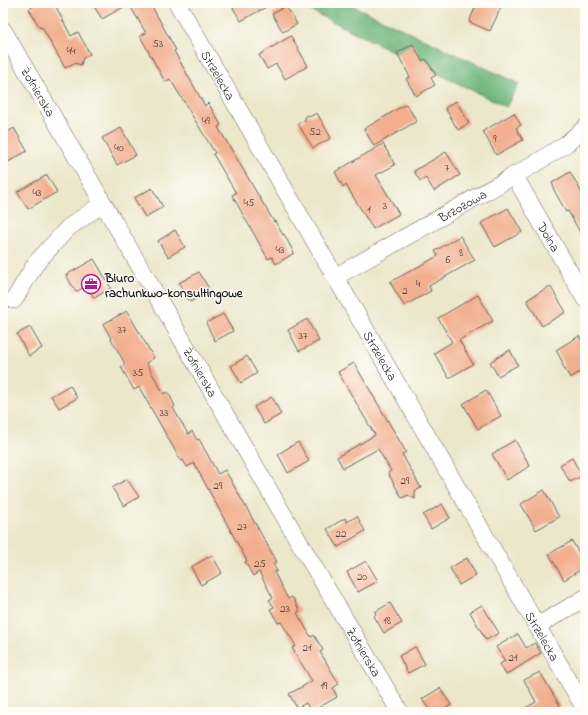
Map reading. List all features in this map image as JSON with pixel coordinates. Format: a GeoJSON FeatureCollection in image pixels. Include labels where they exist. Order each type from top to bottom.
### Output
{"type":"FeatureCollection","features":[{"type":"Feature","properties":{"kind":"street","name":"Strzelecka"},"geometry":{"type":"LineString","coordinates":[[176,3],[585,708]]}},
{"type":"Feature","properties":{"kind":"street","name":"Żołnierska"},"geometry":{"type":"LineString","coordinates":[[3,30],[102,204],[400,712]]}},
{"type":"Feature","properties":{"kind":"street","name":"Brzozowa"},"geometry":{"type":"LineString","coordinates":[[335,278],[566,144],[585,128]]}},
{"type":"Feature","properties":{"kind":"street","name":"Dolna"},"geometry":{"type":"LineString","coordinates":[[514,175],[585,299]]}},
{"type":"Feature","properties":{"kind":"street"},"geometry":{"type":"LineString","coordinates":[[14,300],[36,263],[68,228],[102,204]]}},
{"type":"Feature","properties":{"kind":"street"},"geometry":{"type":"LineString","coordinates":[[537,626],[585,598]]}},
{"type":"Feature","properties":{"kind":"green space"},"geometry":{"type":"Polygon","coordinates":[[[295,3],[347,3],[519,84],[506,107],[295,3]]]}},
{"type":"Feature","properties":{"kind":"building"},"geometry":{"type":"Polygon","coordinates":[[[41,3],[54,3],[71,36],[78,32],[90,54],[83,58],[81,65],[74,63],[65,68],[42,27],[40,28],[29,9],[41,3]]]}},
{"type":"Feature","properties":{"kind":"building"},"geometry":{"type":"Polygon","coordinates":[[[92,3],[150,3],[176,50],[174,51],[205,106],[208,103],[221,125],[218,127],[274,222],[275,221],[283,235],[284,234],[294,253],[276,264],[272,257],[268,259],[232,195],[236,193],[213,154],[215,153],[170,79],[165,82],[140,36],[146,33],[129,4],[102,19],[92,3]]]}},
{"type":"Feature","properties":{"kind":"building"},"geometry":{"type":"Polygon","coordinates":[[[230,3],[273,3],[241,21],[230,3]]]}},
{"type":"Feature","properties":{"kind":"building"},"geometry":{"type":"Polygon","coordinates":[[[477,3],[503,3],[490,31],[469,22],[477,3]]]}},
{"type":"Feature","properties":{"kind":"building"},"geometry":{"type":"Polygon","coordinates":[[[286,6],[297,24],[283,32],[272,14],[286,6]]]}},
{"type":"Feature","properties":{"kind":"building"},"geometry":{"type":"Polygon","coordinates":[[[291,36],[308,66],[285,79],[276,64],[267,69],[259,55],[291,36]]]}},
{"type":"Feature","properties":{"kind":"building"},"geometry":{"type":"Polygon","coordinates":[[[413,44],[422,61],[426,59],[436,75],[431,78],[435,85],[416,96],[406,79],[410,77],[397,53],[413,44]]]}},
{"type":"Feature","properties":{"kind":"building"},"geometry":{"type":"Polygon","coordinates":[[[456,101],[469,123],[458,130],[445,108],[456,101]]]}},
{"type":"Feature","properties":{"kind":"building"},"geometry":{"type":"Polygon","coordinates":[[[406,104],[417,121],[374,146],[364,129],[406,104]]]}},
{"type":"Feature","properties":{"kind":"building"},"geometry":{"type":"Polygon","coordinates":[[[317,113],[331,138],[313,148],[298,124],[305,120],[306,115],[311,116],[317,113]]]}},
{"type":"Feature","properties":{"kind":"building"},"geometry":{"type":"Polygon","coordinates":[[[514,113],[521,125],[516,128],[523,140],[496,155],[483,131],[514,113]]]}},
{"type":"Feature","properties":{"kind":"building"},"geometry":{"type":"Polygon","coordinates":[[[14,128],[27,151],[3,165],[3,135],[14,128]]]}},
{"type":"Feature","properties":{"kind":"building"},"geometry":{"type":"Polygon","coordinates":[[[121,128],[136,155],[117,165],[102,138],[121,128]]]}},
{"type":"Feature","properties":{"kind":"building"},"geometry":{"type":"Polygon","coordinates":[[[383,144],[395,165],[376,175],[399,214],[373,229],[346,185],[343,187],[335,172],[383,144]]]}},
{"type":"Feature","properties":{"kind":"building"},"geometry":{"type":"Polygon","coordinates":[[[446,152],[460,175],[434,191],[426,178],[420,181],[414,171],[446,152]]]}},
{"type":"Feature","properties":{"kind":"building"},"geometry":{"type":"Polygon","coordinates":[[[570,172],[585,198],[585,241],[568,211],[566,212],[553,188],[552,183],[570,172]]]}},
{"type":"Feature","properties":{"kind":"building"},"geometry":{"type":"Polygon","coordinates":[[[47,175],[57,192],[28,209],[17,192],[47,175]]]}},
{"type":"Feature","properties":{"kind":"building"},"geometry":{"type":"Polygon","coordinates":[[[152,188],[163,207],[145,217],[134,198],[152,188]]]}},
{"type":"Feature","properties":{"kind":"building"},"geometry":{"type":"Polygon","coordinates":[[[508,208],[522,232],[495,247],[481,223],[508,208]]]}},
{"type":"Feature","properties":{"kind":"building"},"geometry":{"type":"Polygon","coordinates":[[[175,230],[185,247],[168,257],[158,241],[175,230]]]}},
{"type":"Feature","properties":{"kind":"building"},"geometry":{"type":"Polygon","coordinates":[[[460,236],[475,260],[429,286],[431,291],[404,306],[390,282],[438,256],[435,251],[460,236]]]}},
{"type":"Feature","properties":{"kind":"building"},"geometry":{"type":"Polygon","coordinates":[[[94,259],[111,288],[94,298],[87,285],[76,292],[66,275],[94,259]]]}},
{"type":"Feature","properties":{"kind":"building"},"geometry":{"type":"Polygon","coordinates":[[[199,272],[208,287],[208,292],[190,302],[179,283],[199,272]]]}},
{"type":"Feature","properties":{"kind":"building"},"geometry":{"type":"Polygon","coordinates":[[[550,286],[566,312],[542,326],[527,300],[550,286]]]}},
{"type":"Feature","properties":{"kind":"building"},"geometry":{"type":"Polygon","coordinates":[[[478,295],[493,321],[459,340],[473,364],[449,378],[434,353],[452,342],[438,318],[478,295]]]}},
{"type":"Feature","properties":{"kind":"building"},"geometry":{"type":"Polygon","coordinates":[[[127,311],[154,358],[146,363],[164,394],[168,392],[175,406],[173,408],[188,434],[192,431],[197,440],[199,439],[218,474],[225,470],[277,562],[273,564],[277,571],[274,572],[288,599],[292,597],[300,611],[297,613],[311,637],[314,635],[323,650],[320,652],[339,684],[333,688],[337,697],[311,712],[306,703],[297,708],[289,694],[312,681],[292,648],[296,646],[281,622],[278,623],[270,609],[274,607],[269,600],[273,598],[259,572],[253,576],[245,562],[247,561],[194,463],[187,467],[183,460],[181,461],[139,387],[134,390],[121,367],[125,364],[103,324],[127,311]]]}},
{"type":"Feature","properties":{"kind":"building"},"geometry":{"type":"Polygon","coordinates":[[[223,314],[233,331],[215,341],[206,323],[223,314]]]}},
{"type":"Feature","properties":{"kind":"building"},"geometry":{"type":"Polygon","coordinates":[[[307,319],[319,341],[299,351],[288,330],[307,319]]]}},
{"type":"Feature","properties":{"kind":"building"},"geometry":{"type":"Polygon","coordinates":[[[30,327],[42,348],[29,356],[17,334],[30,327]]]}},
{"type":"Feature","properties":{"kind":"building"},"geometry":{"type":"Polygon","coordinates":[[[579,336],[585,346],[585,369],[570,378],[556,350],[579,336]]]}},
{"type":"Feature","properties":{"kind":"building"},"geometry":{"type":"Polygon","coordinates":[[[510,350],[518,365],[498,376],[490,362],[510,350]]]}},
{"type":"Feature","properties":{"kind":"building"},"geometry":{"type":"Polygon","coordinates":[[[247,356],[257,373],[241,383],[231,366],[247,356]]]}},
{"type":"Feature","properties":{"kind":"building"},"geometry":{"type":"Polygon","coordinates":[[[354,363],[406,452],[402,454],[421,488],[415,491],[415,499],[408,495],[402,498],[388,473],[391,471],[378,449],[343,468],[337,457],[375,435],[338,372],[354,363]]]}},
{"type":"Feature","properties":{"kind":"building"},"geometry":{"type":"Polygon","coordinates":[[[70,385],[77,398],[59,408],[51,396],[70,385]]]}},
{"type":"Feature","properties":{"kind":"building"},"geometry":{"type":"Polygon","coordinates":[[[486,390],[501,416],[478,429],[463,404],[486,390]]]}},
{"type":"Feature","properties":{"kind":"building"},"geometry":{"type":"Polygon","coordinates":[[[272,397],[281,414],[264,424],[254,407],[272,397]]]}},
{"type":"Feature","properties":{"kind":"building"},"geometry":{"type":"Polygon","coordinates":[[[515,440],[530,466],[507,480],[492,454],[515,440]]]}},
{"type":"Feature","properties":{"kind":"building"},"geometry":{"type":"Polygon","coordinates":[[[298,442],[309,461],[288,473],[278,454],[298,442]]]}},
{"type":"Feature","properties":{"kind":"building"},"geometry":{"type":"Polygon","coordinates":[[[572,458],[582,476],[570,482],[560,465],[572,458]]]}},
{"type":"Feature","properties":{"kind":"building"},"geometry":{"type":"Polygon","coordinates":[[[127,479],[139,497],[124,506],[112,488],[127,479]]]}},
{"type":"Feature","properties":{"kind":"building"},"geometry":{"type":"Polygon","coordinates":[[[544,490],[559,517],[536,530],[521,504],[544,490]]]}},
{"type":"Feature","properties":{"kind":"building"},"geometry":{"type":"Polygon","coordinates":[[[442,504],[450,518],[431,529],[423,515],[442,504]]]}},
{"type":"Feature","properties":{"kind":"building"},"geometry":{"type":"Polygon","coordinates":[[[357,516],[365,531],[338,547],[327,529],[345,518],[347,522],[357,516]]]}},
{"type":"Feature","properties":{"kind":"building"},"geometry":{"type":"Polygon","coordinates":[[[572,541],[585,563],[585,567],[564,580],[549,554],[572,541]]]}},
{"type":"Feature","properties":{"kind":"building"},"geometry":{"type":"Polygon","coordinates":[[[212,555],[222,573],[201,585],[191,567],[212,555]]]}},
{"type":"Feature","properties":{"kind":"building"},"geometry":{"type":"Polygon","coordinates":[[[467,558],[476,575],[459,585],[450,568],[467,558]]]}},
{"type":"Feature","properties":{"kind":"building"},"geometry":{"type":"Polygon","coordinates":[[[366,561],[378,581],[358,592],[347,572],[366,561]]]}},
{"type":"Feature","properties":{"kind":"building"},"geometry":{"type":"Polygon","coordinates":[[[390,603],[402,623],[384,633],[374,616],[376,614],[375,612],[390,603]]]}},
{"type":"Feature","properties":{"kind":"building"},"geometry":{"type":"Polygon","coordinates":[[[482,605],[499,633],[486,640],[470,612],[482,605]]]}},
{"type":"Feature","properties":{"kind":"building"},"geometry":{"type":"Polygon","coordinates":[[[518,634],[526,648],[535,643],[541,653],[506,675],[500,664],[505,661],[496,647],[518,634]]]}},
{"type":"Feature","properties":{"kind":"building"},"geometry":{"type":"Polygon","coordinates":[[[415,647],[425,664],[408,673],[399,656],[415,647]]]}},
{"type":"Feature","properties":{"kind":"building"},"geometry":{"type":"Polygon","coordinates":[[[540,672],[560,706],[558,708],[560,712],[518,712],[536,702],[524,680],[540,672]]]}},
{"type":"Feature","properties":{"kind":"building"},"geometry":{"type":"Polygon","coordinates":[[[440,688],[451,705],[440,712],[431,712],[422,699],[440,688]]]}},
{"type":"Feature","properties":{"kind":"place","name":"Biuro rachunkwo-konsultingowe"},"geometry":{"type":"Point","coordinates":[91,284]}}]}
